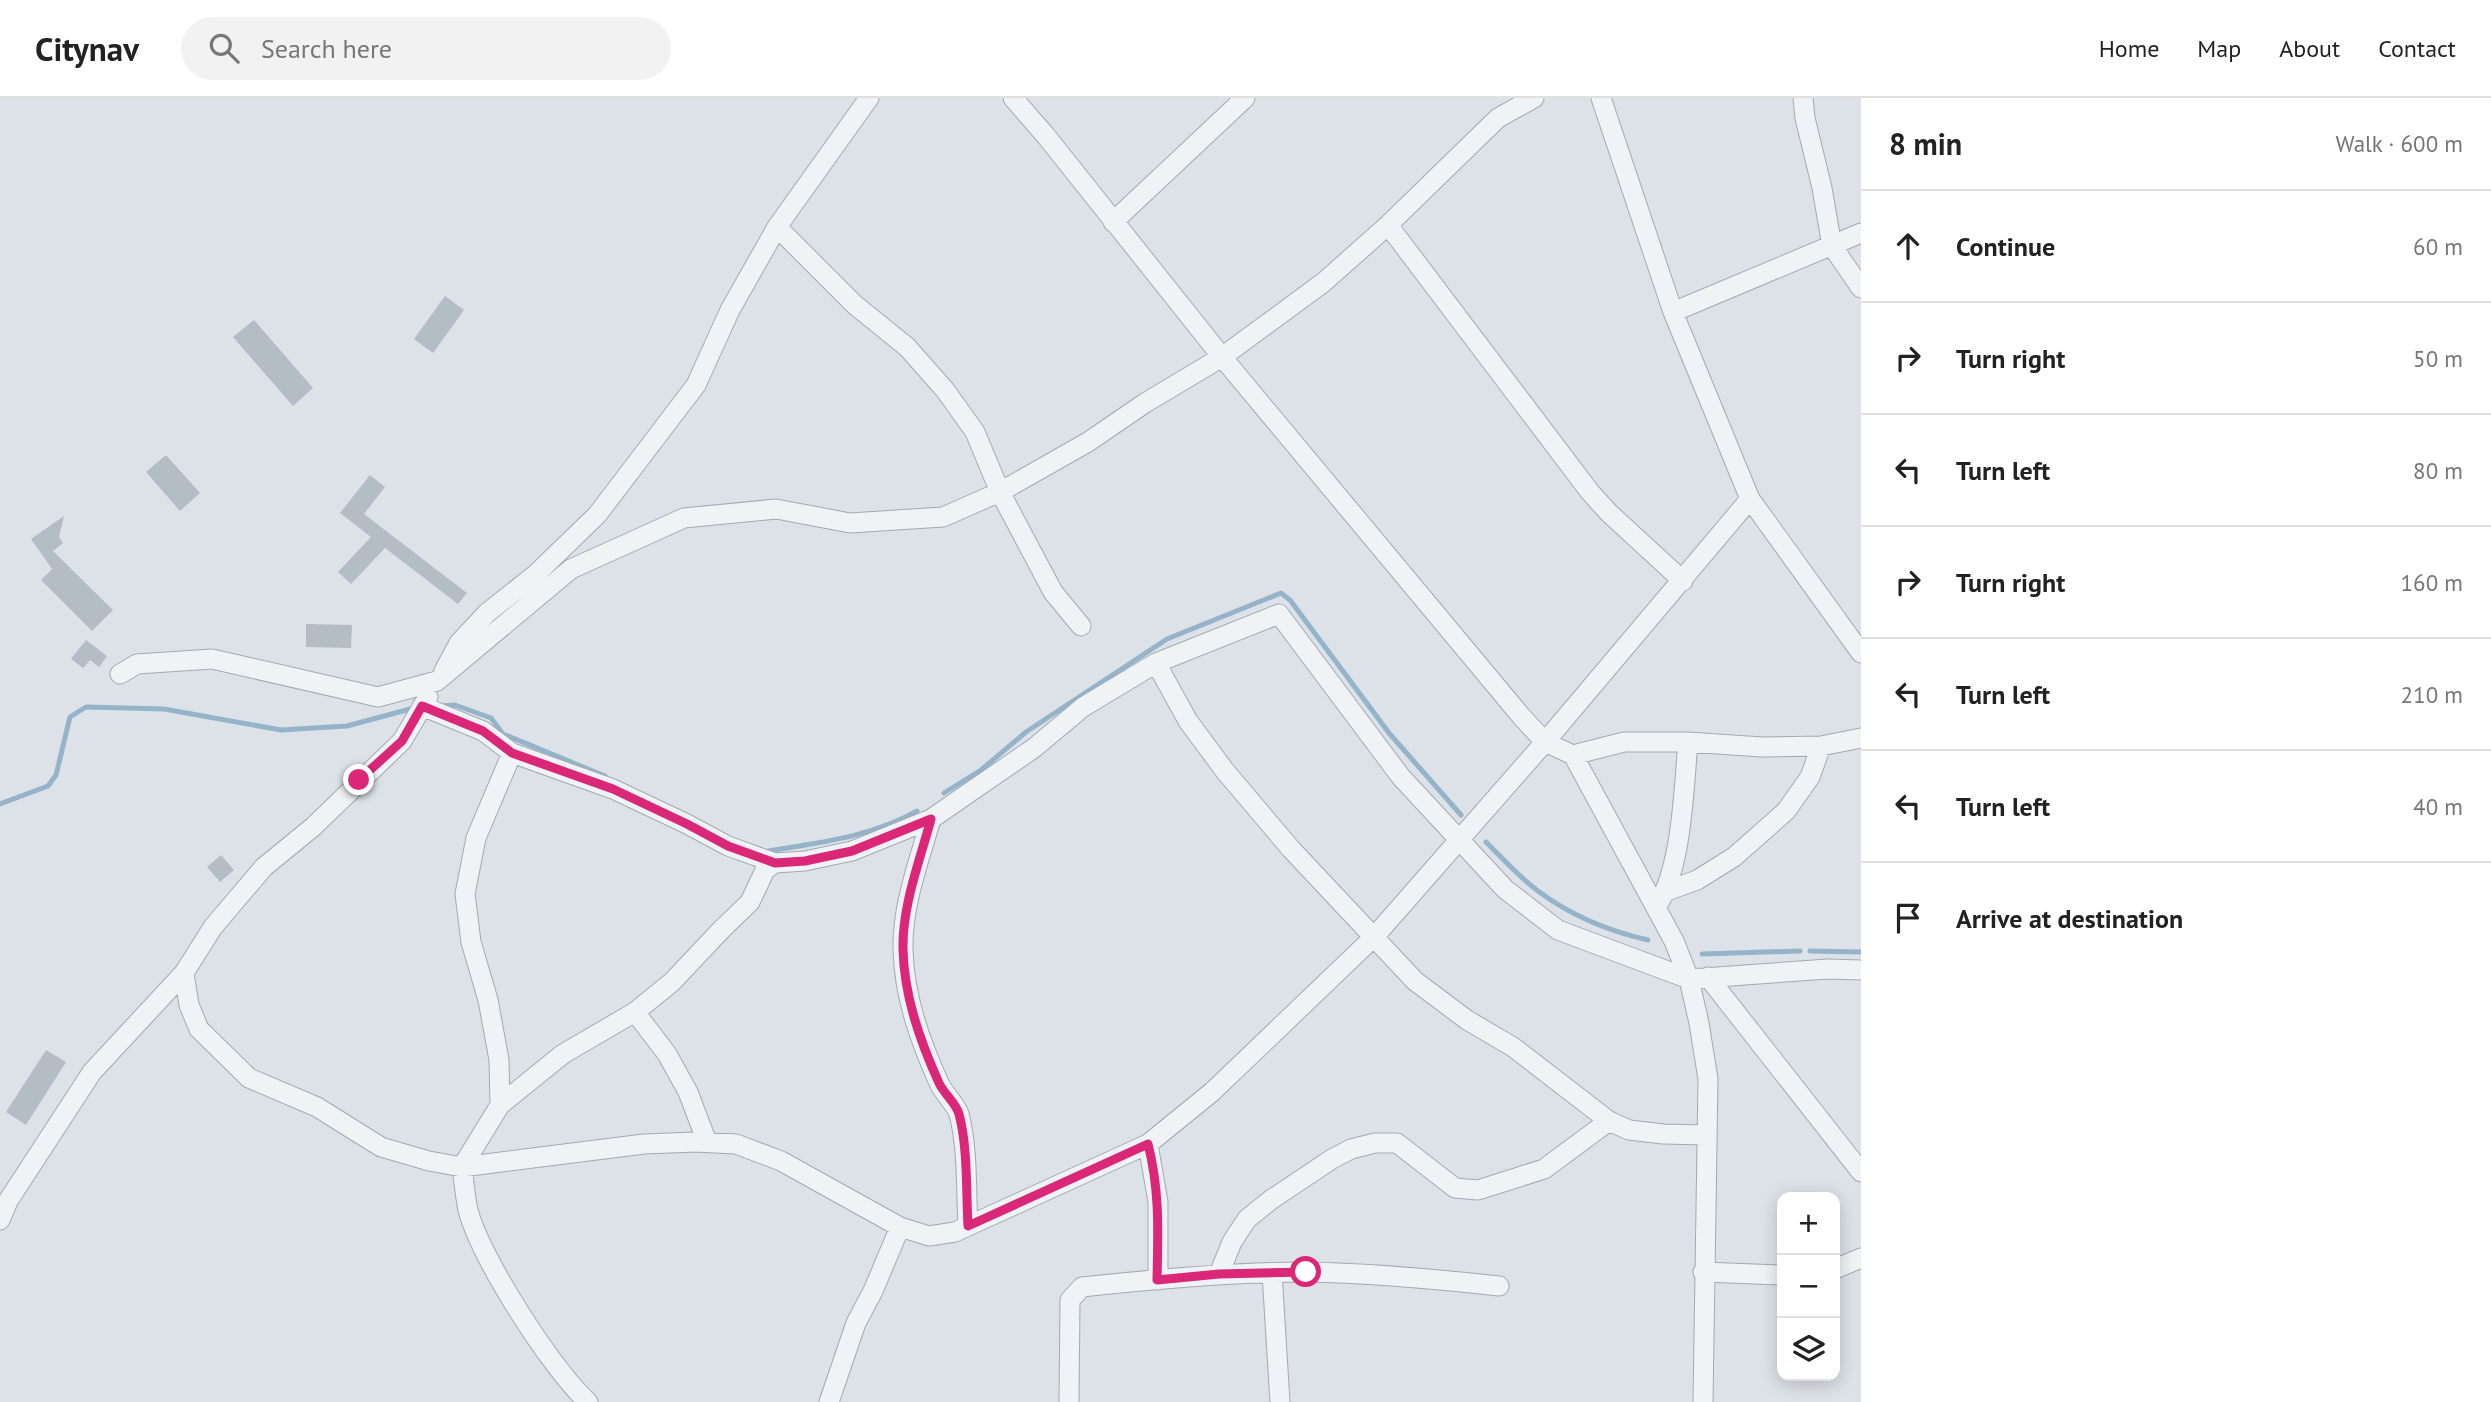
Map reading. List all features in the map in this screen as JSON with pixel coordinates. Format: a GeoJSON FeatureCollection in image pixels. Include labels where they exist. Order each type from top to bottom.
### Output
{"type":"FeatureCollection","features":[{"type":"Feature","properties":{"kind":"street"},"geometry":{"type":"LineString","coordinates":[[0,1220],[8,1201],[92,1072],[184,973],[213,927],[264,867],[313,827],[402,741],[459,643],[486,613],[536,574],[597,515],[696,385],[730,310],[777,227],[869,98]]}},
{"type":"Feature","properties":{"kind":"street"},"geometry":{"type":"LineString","coordinates":[[1013,98],[1222,357],[1521,716],[1545,742],[1573,755],[1660,900],[1674,941],[1698,978],[1861,1172]]}},
{"type":"Feature","properties":{"kind":"street"},"geometry":{"type":"LineString","coordinates":[[1114,222],[1245,98]]}},
{"type":"Feature","properties":{"kind":"street"},"geometry":{"type":"LineString","coordinates":[[120,674],[137,664],[212,659],[378,697],[437,681],[571,569],[684,518],[775,509],[850,523],[943,517],[1000,492],[1088,442],[1145,403],[1222,357],[1324,282],[1388,225],[1498,118],[1534,98]]}},
{"type":"Feature","properties":{"kind":"street"},"geometry":{"type":"LineString","coordinates":[[1803,98],[1832,246],[1861,288]]}},
{"type":"Feature","properties":{"kind":"street"},"geometry":{"type":"LineString","coordinates":[[1608,99],[1673,312],[1750,499],[1861,653]]}},
{"type":"Feature","properties":{"kind":"street"},"geometry":{"type":"LineString","coordinates":[[1388,225],[1590,492],[1683,581]]}},
{"type":"Feature","properties":{"kind":"street"},"geometry":{"type":"LineString","coordinates":[[777,227],[855,304],[906,347],[945,390],[975,432],[1000,492],[1053,592],[1081,626]]}},
{"type":"Feature","properties":{"kind":"street"},"geometry":{"type":"LineString","coordinates":[[1673,312],[1861,233]]}},
{"type":"Feature","properties":{"kind":"street"},"geometry":{"type":"LineString","coordinates":[[184,973],[189,1005],[200,1029],[249,1077],[317,1107],[381,1147],[462,1167],[643,1144],[736,1144],[781,1161],[900,1227],[929,1236],[955,1232],[1148,1144],[1212,1092],[1375,936],[1545,742],[1750,499]]}},
{"type":"Feature","properties":{"kind":"street"},"geometry":{"type":"LineString","coordinates":[[422,706],[483,731],[512,753],[613,789],[728,846],[775,863],[805,861],[852,851],[931,819],[1034,748],[1083,707],[1156,663],[1279,614],[1401,777],[1506,890],[1558,930],[1698,978],[1828,969],[1861,970]]}},
{"type":"Feature","properties":{"kind":"street"},"geometry":{"type":"LineString","coordinates":[[1156,663],[1188,721],[1225,771],[1291,849],[1415,981],[1467,1020],[1513,1047],[1609,1121],[1629,1130],[1706,1135]]}},
{"type":"Feature","properties":{"kind":"street"},"geometry":{"type":"LineString","coordinates":[[1573,755],[1623,742],[1821,747],[1861,738]]}},
{"type":"Feature","properties":{"kind":"street"},"geometry":{"type":"LineString","coordinates":[[1660,900],[1678,835],[1688,742]]}},
{"type":"Feature","properties":{"kind":"street"},"geometry":{"type":"LineString","coordinates":[[1660,900],[1734,857],[1786,811],[1810,777],[1821,747]]}},
{"type":"Feature","properties":{"kind":"street"},"geometry":{"type":"LineString","coordinates":[[500,1105],[499,1060],[488,1000],[471,942],[465,894],[476,838],[512,753]]}},
{"type":"Feature","properties":{"kind":"street"},"geometry":{"type":"LineString","coordinates":[[931,819],[905,921],[905,977],[909,1003],[940,1085],[958,1111],[968,1226]]}},
{"type":"Feature","properties":{"kind":"street"},"geometry":{"type":"LineString","coordinates":[[588,1402],[544,1347],[481,1244],[468,1211],[462,1167],[500,1105],[563,1054],[635,1012],[672,982],[751,902],[765,870],[775,863]]}},
{"type":"Feature","properties":{"kind":"street"},"geometry":{"type":"LineString","coordinates":[[1698,978],[1699,1023],[1708,1079],[1703,1402]]}},
{"type":"Feature","properties":{"kind":"street"},"geometry":{"type":"LineString","coordinates":[[635,1012],[667,1054],[688,1092],[707,1142]]}},
{"type":"Feature","properties":{"kind":"street"},"geometry":{"type":"LineString","coordinates":[[1219,1274],[1232,1242],[1247,1219],[1282,1192],[1351,1149],[1376,1143],[1396,1143],[1455,1188],[1478,1190],[1544,1169],[1609,1121]]}},
{"type":"Feature","properties":{"kind":"street"},"geometry":{"type":"LineString","coordinates":[[1148,1144],[1158,1202],[1157,1280]]}},
{"type":"Feature","properties":{"kind":"street"},"geometry":{"type":"LineString","coordinates":[[829,1402],[856,1323],[873,1291],[900,1227]]}},
{"type":"Feature","properties":{"kind":"street"},"geometry":{"type":"LineString","coordinates":[[1840,1267],[1861,1258]]}},
{"type":"Feature","properties":{"kind":"street"},"geometry":{"type":"LineString","coordinates":[[1703,1272],[1777,1275]]}},
{"type":"Feature","properties":{"kind":"street"},"geometry":{"type":"LineString","coordinates":[[1272,1273],[1280,1402]]}},
{"type":"Feature","properties":{"kind":"street"},"geometry":{"type":"LineString","coordinates":[[1069,1402],[1070,1300],[1082,1287],[1219,1274],[1272,1273],[1385,1275],[1499,1286]]}},
{"type":"Feature","properties":{"kind":"building"},"geometry":{"type":"Polygon","coordinates":[[[445,296],[464,310],[433,353],[414,339],[445,296]]]}},
{"type":"Feature","properties":{"kind":"building"},"geometry":{"type":"Polygon","coordinates":[[[254,320],[313,388],[293,406],[233,337],[254,320]]]}},
{"type":"Feature","properties":{"kind":"building"},"geometry":{"type":"Polygon","coordinates":[[[166,455],[200,493],[180,511],[146,472],[166,455]]]}},
{"type":"Feature","properties":{"kind":"building"},"geometry":{"type":"Polygon","coordinates":[[[370,475],[385,487],[364,514],[467,593],[458,604],[385,548],[351,584],[338,572],[371,537],[340,513],[370,475]]]}},
{"type":"Feature","properties":{"kind":"building"},"geometry":{"type":"Polygon","coordinates":[[[64,516],[59,537],[63,543],[53,551],[113,610],[92,631],[41,580],[52,569],[31,539],[64,516]]]}},
{"type":"Feature","properties":{"kind":"building"},"geometry":{"type":"Polygon","coordinates":[[[306,624],[352,625],[351,648],[306,647],[306,624]]]}},
{"type":"Feature","properties":{"kind":"building"},"geometry":{"type":"Polygon","coordinates":[[[86,640],[107,656],[99,667],[90,660],[83,668],[71,659],[86,640]]]}},
{"type":"Feature","properties":{"kind":"building"},"geometry":{"type":"Polygon","coordinates":[[[221,855],[234,870],[220,882],[207,867],[221,855]]]}},
{"type":"Feature","properties":{"kind":"building"},"geometry":{"type":"Polygon","coordinates":[[[46,1050],[66,1062],[26,1125],[6,1112],[46,1050]]]}},
{"type":"Feature","properties":{"kind":"waterway"},"geometry":{"type":"LineString","coordinates":[[944,793],[981,770],[1026,732],[1167,639],[1281,593],[1290,600],[1389,733],[1461,815]]}},
{"type":"Feature","properties":{"kind":"waterway"},"geometry":{"type":"LineString","coordinates":[[441,706],[455,705],[491,718],[503,734],[605,776]]}},
{"type":"Feature","properties":{"kind":"waterway"},"geometry":{"type":"LineString","coordinates":[[0,804],[48,786],[56,775],[70,717],[86,707],[164,709],[281,730],[347,726],[414,708]]}},
{"type":"Feature","properties":{"kind":"waterway"},"geometry":{"type":"LineString","coordinates":[[762,852],[822,842],[880,828],[917,811]]}},
{"type":"Feature","properties":{"kind":"waterway"},"geometry":{"type":"LineString","coordinates":[[1486,842],[1531,886],[1563,908],[1604,927],[1648,940]]}},
{"type":"Feature","properties":{"kind":"waterway"},"geometry":{"type":"LineString","coordinates":[[1702,954],[1800,951]]}},
{"type":"Feature","properties":{"kind":"waterway"},"geometry":{"type":"LineString","coordinates":[[1810,951],[1861,952]]}},
{"type":"Feature","properties":{"kind":"route"},"geometry":{"type":"LineString","coordinates":[[359,780],[402,741],[422,706],[483,731],[512,753],[613,789],[728,846],[775,863],[805,861],[852,851],[931,819],[905,921],[905,977],[909,1003],[940,1085],[958,1111],[968,1226],[1148,1144],[1158,1202],[1157,1280],[1219,1274],[1306,1272]]}}]}
